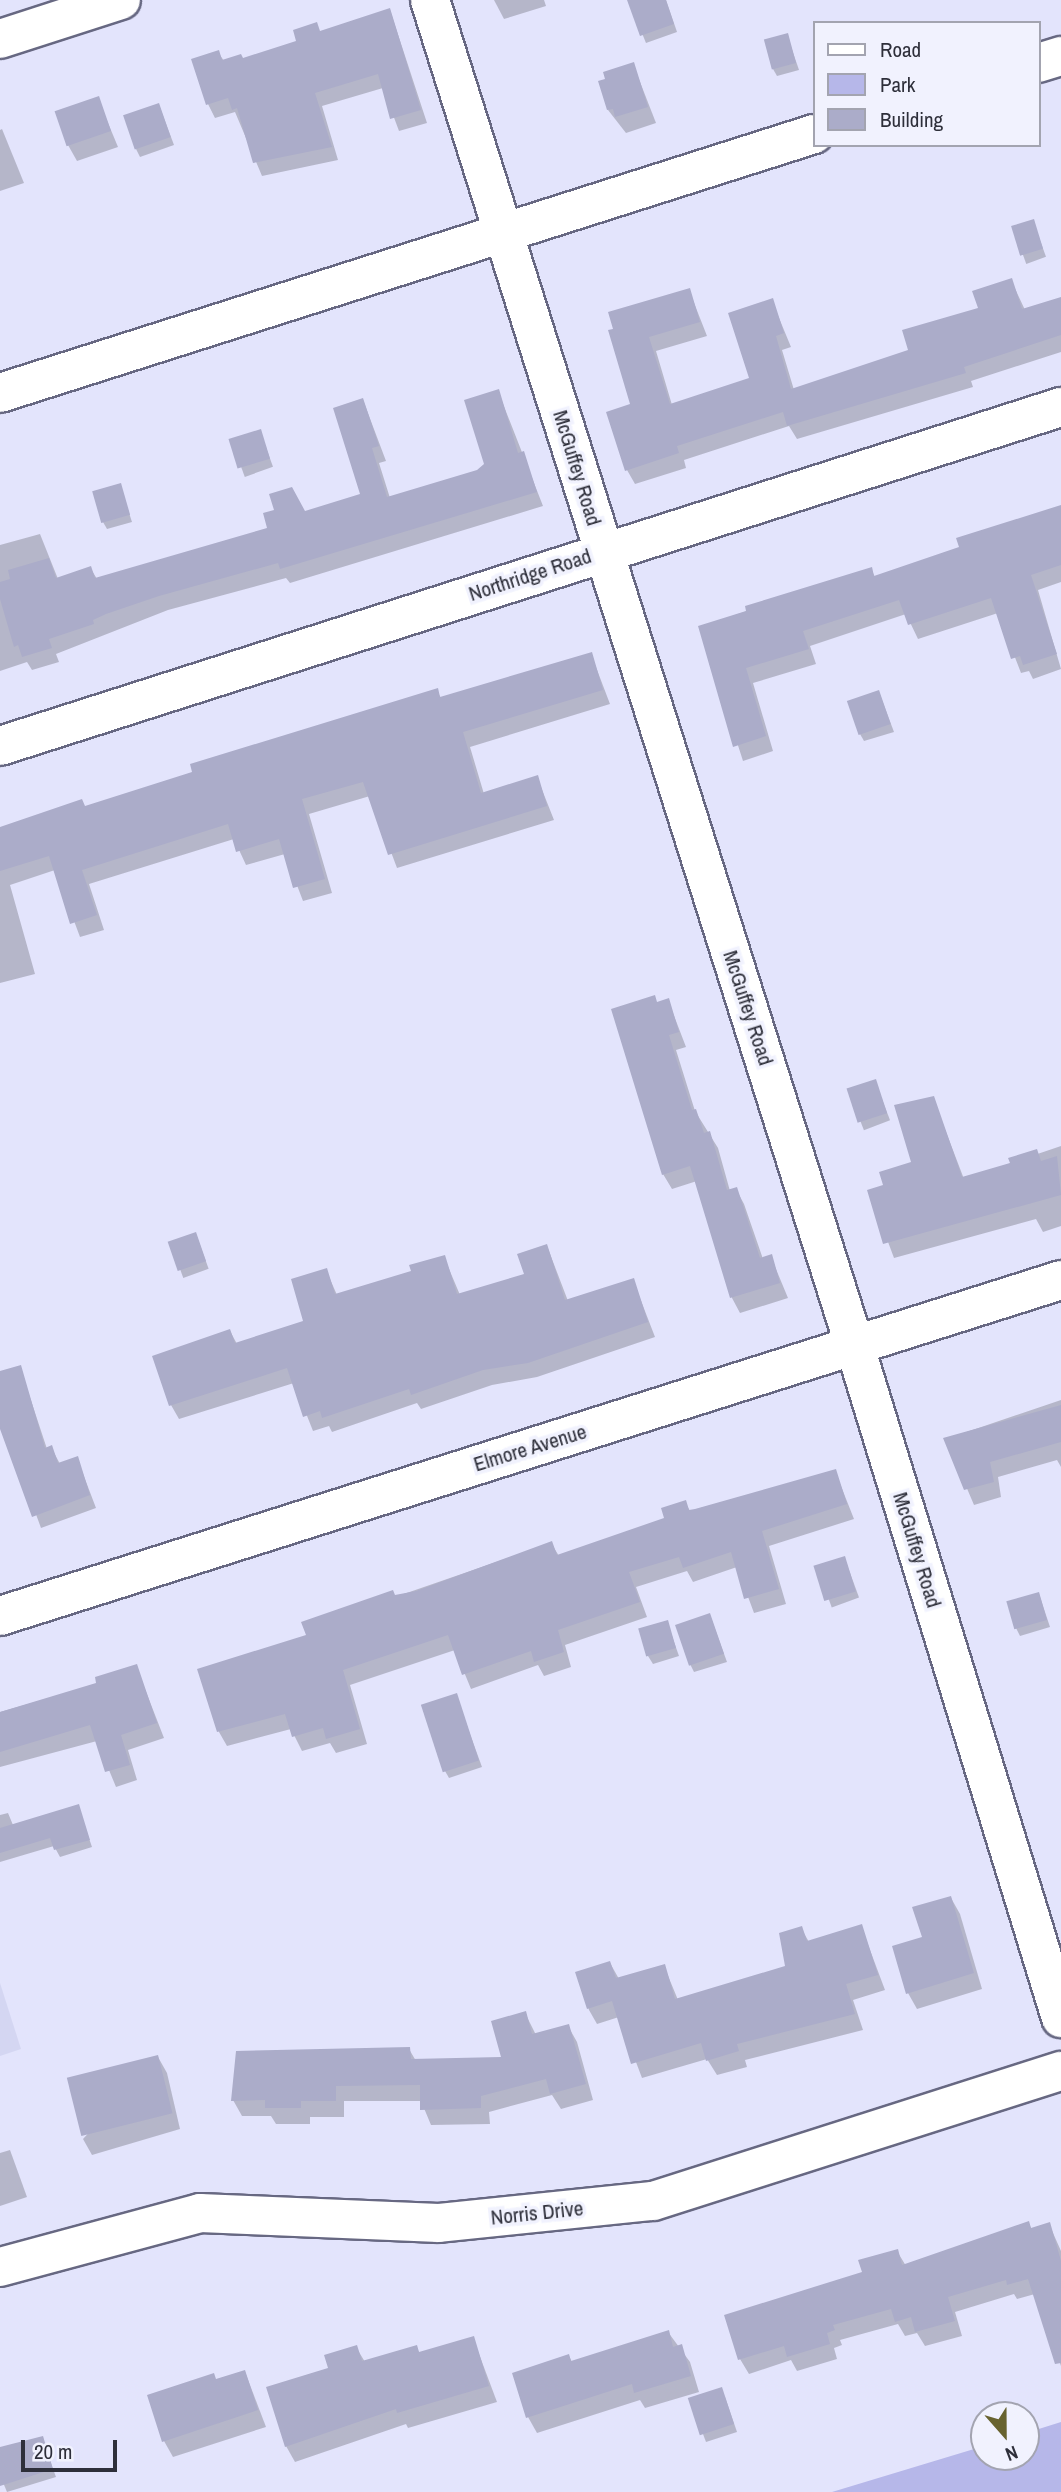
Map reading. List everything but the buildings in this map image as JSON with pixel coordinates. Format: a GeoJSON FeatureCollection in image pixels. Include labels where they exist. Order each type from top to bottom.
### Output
{"type":"FeatureCollection","features":[{"type":"Feature","properties":{"kind":"street"},"geometry":{"type":"LineString","coordinates":[[0,38],[121,0]]}},
{"type":"Feature","properties":{"kind":"street","name":"McGuffey Road"},"geometry":{"type":"LineString","coordinates":[[430,0],[855,1346],[1061,2018]]}},
{"type":"Feature","properties":{"kind":"street"},"geometry":{"type":"LineString","coordinates":[[1040,62],[1061,56]]}},
{"type":"Feature","properties":{"kind":"street"},"geometry":{"type":"LineString","coordinates":[[0,393],[813,134]]}},
{"type":"Feature","properties":{"kind":"street","name":"Northridge Road"},"geometry":{"type":"LineString","coordinates":[[0,746],[1061,407]]}},
{"type":"Feature","properties":{"kind":"street","name":"Elmore Avenue"},"geometry":{"type":"LineString","coordinates":[[0,1616],[1061,1280]]}},
{"type":"Feature","properties":{"kind":"street","name":"Norris Drive"},"geometry":{"type":"LineString","coordinates":[[0,2267],[200,2213],[439,2222],[653,2201],[1061,2071]]}},
{"type":"Feature","properties":{"kind":"shaded area"},"geometry":{"type":"Polygon","coordinates":[[[0,1983],[21,2049],[0,2056],[0,1983]]]}},
{"type":"Feature","properties":{"kind":"green space"},"geometry":{"type":"Polygon","coordinates":[[[1061,2422],[1061,2492],[832,2492],[970,2450],[970,2471],[1040,2471],[1040,2429],[1061,2422]]]}}]}
